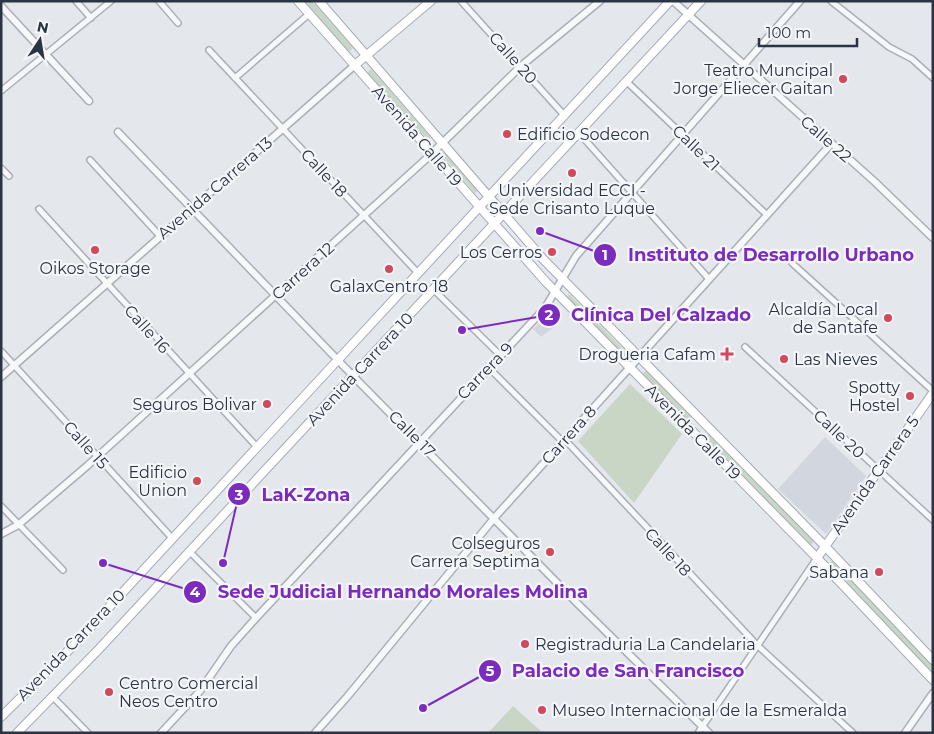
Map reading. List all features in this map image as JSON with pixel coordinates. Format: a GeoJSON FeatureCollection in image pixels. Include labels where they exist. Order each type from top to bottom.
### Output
{"type":"FeatureCollection","features":[{"type":"Feature","properties":{"kind":"main road","name":"Avenida Calle 19"},"geometry":{"type":"LineString","coordinates":[[298,1],[555,292],[817,558],[933,680]]}},
{"type":"Feature","properties":{"kind":"main road","name":"Avenida Carrera 13"},"geometry":{"type":"LineString","coordinates":[[355,65],[431,1]]}},
{"type":"Feature","properties":{"kind":"main road","name":"Avenida Carrera 10"},"geometry":{"type":"LineString","coordinates":[[1,717],[74,645],[671,1]]}},
{"type":"Feature","properties":{"kind":"main road","name":"Avenida Carrera 10"},"geometry":{"type":"LineString","coordinates":[[17,733],[190,552],[701,1]]}},
{"type":"Feature","properties":{"kind":"main road","name":"Avenida Calle 19"},"geometry":{"type":"LineString","coordinates":[[321,2],[562,278],[825,546],[933,660]]}},
{"type":"Feature","properties":{"kind":"main road","name":"Avenida Carrera 5"},"geometry":{"type":"LineString","coordinates":[[817,558],[933,392]]}},
{"type":"Feature","properties":{"kind":"street"},"geometry":{"type":"LineString","coordinates":[[76,1],[91,18]]}},
{"type":"Feature","properties":{"kind":"street"},"geometry":{"type":"LineString","coordinates":[[1,90],[111,1]]}},
{"type":"Feature","properties":{"kind":"street"},"geometry":{"type":"LineString","coordinates":[[159,1],[178,23]]}},
{"type":"Feature","properties":{"kind":"street","name":"Calle 20"},"geometry":{"type":"LineString","coordinates":[[461,1],[564,115]]}},
{"type":"Feature","properties":{"kind":"street","name":"Carrera 12"},"geometry":{"type":"LineString","coordinates":[[1,534],[18,525],[97,457],[364,215],[521,66],[600,1]]}},
{"type":"Feature","properties":{"kind":"street","name":"Calle 22"},"geometry":{"type":"LineString","coordinates":[[671,1],[875,182],[933,238]]}},
{"type":"Feature","properties":{"kind":"street","name":"Carrera 9"},"geometry":{"type":"LineString","coordinates":[[161,733],[200,691],[231,646],[256,618],[545,308],[576,256],[631,191],[800,1]]}},
{"type":"Feature","properties":{"kind":"street"},"geometry":{"type":"LineString","coordinates":[[831,1],[889,47],[912,59],[933,78]]}},
{"type":"Feature","properties":{"kind":"street"},"geometry":{"type":"LineString","coordinates":[[1,6],[89,101]]}},
{"type":"Feature","properties":{"kind":"street"},"geometry":{"type":"LineString","coordinates":[[235,78],[310,14]]}},
{"type":"Feature","properties":{"kind":"street","name":"Calle 18"},"geometry":{"type":"LineString","coordinates":[[209,50],[418,273]]}},
{"type":"Feature","properties":{"kind":"street","name":"Avenida Carrera 13"},"geometry":{"type":"LineString","coordinates":[[1,377],[355,65]]}},
{"type":"Feature","properties":{"kind":"street","name":"Calle 21"},"geometry":{"type":"LineString","coordinates":[[626,81],[767,215]]}},
{"type":"Feature","properties":{"kind":"street","name":"Calle 17"},"geometry":{"type":"LineString","coordinates":[[118,132],[354,376],[709,733]]}},
{"type":"Feature","properties":{"kind":"street"},"geometry":{"type":"LineString","coordinates":[[579,133],[710,279]]}},
{"type":"Feature","properties":{"kind":"street","name":"Carrera 8"},"geometry":{"type":"LineString","coordinates":[[315,733],[348,697],[419,608],[495,519],[831,144]]}},
{"type":"Feature","properties":{"kind":"street"},"geometry":{"type":"LineString","coordinates":[[90,160],[160,236]]}},
{"type":"Feature","properties":{"kind":"street"},"geometry":{"type":"LineString","coordinates":[[1,168],[9,176]]}},
{"type":"Feature","properties":{"kind":"street","name":"Calle 16"},"geometry":{"type":"LineString","coordinates":[[39,210],[257,447]]}},
{"type":"Feature","properties":{"kind":"street"},"geometry":{"type":"LineString","coordinates":[[792,262],[933,392]]}},
{"type":"Feature","properties":{"kind":"street"},"geometry":{"type":"LineString","coordinates":[[434,290],[500,355]]}},
{"type":"Feature","properties":{"kind":"street","name":"Calle 20"},"geometry":{"type":"LineString","coordinates":[[745,347],[933,520]]}},
{"type":"Feature","properties":{"kind":"street","name":"Calle 15"},"geometry":{"type":"LineString","coordinates":[[1,351],[172,538]]}},
{"type":"Feature","properties":{"kind":"street","name":"Calle 18"},"geometry":{"type":"LineString","coordinates":[[488,367],[561,440],[565,440],[757,645],[853,733]]}},
{"type":"Feature","properties":{"kind":"street"},"geometry":{"type":"LineString","coordinates":[[1,506],[63,570]]}},
{"type":"Feature","properties":{"kind":"street"},"geometry":{"type":"LineString","coordinates":[[190,552],[256,618]]}},
{"type":"Feature","properties":{"kind":"street"},"geometry":{"type":"LineString","coordinates":[[698,733],[817,558]]}},
{"type":"Feature","properties":{"kind":"street"},"geometry":{"type":"LineString","coordinates":[[905,733],[933,693]]}},
{"type":"Feature","properties":{"kind":"street"},"geometry":{"type":"LineString","coordinates":[[52,697],[88,733]]}},
{"type":"Feature","properties":{"kind":"shaded area"},"geometry":{"type":"Polygon","coordinates":[[[545,318],[554,327],[541,337],[533,329],[545,318]]]}},
{"type":"Feature","properties":{"kind":"shaded area"},"geometry":{"type":"Polygon","coordinates":[[[825,437],[866,476],[826,534],[778,489],[825,437]]]}},
{"type":"Feature","properties":{"kind":"green space"},"geometry":{"type":"Polygon","coordinates":[[[305,1],[312,1],[353,48],[349,52],[305,1]]]}},
{"type":"Feature","properties":{"kind":"green space"},"geometry":{"type":"Polygon","coordinates":[[[371,69],[431,138],[428,140],[367,73],[371,69]]]}},
{"type":"Feature","properties":{"kind":"green space"},"geometry":{"type":"Polygon","coordinates":[[[444,152],[478,190],[475,193],[441,154],[444,152]]]}},
{"type":"Feature","properties":{"kind":"green space"},"geometry":{"type":"Polygon","coordinates":[[[569,294],[629,355],[625,359],[565,298],[569,294]]]}},
{"type":"Feature","properties":{"kind":"green space"},"geometry":{"type":"Polygon","coordinates":[[[646,370],[693,416],[688,421],[642,374],[646,370]]]}},
{"type":"Feature","properties":{"kind":"green space"},"geometry":{"type":"Polygon","coordinates":[[[630,384],[682,434],[634,503],[578,441],[630,384]]]}},
{"type":"Feature","properties":{"kind":"green space"},"geometry":{"type":"Polygon","coordinates":[[[709,434],[815,540],[811,545],[705,438],[709,434]]]}},
{"type":"Feature","properties":{"kind":"green space"},"geometry":{"type":"Polygon","coordinates":[[[834,559],[933,665],[933,674],[829,563],[834,559]]]}},
{"type":"Feature","properties":{"kind":"green space"},"geometry":{"type":"Polygon","coordinates":[[[513,706],[543,733],[488,733],[513,706]]]}},
{"type":"Feature","properties":{"kind":"place","name":"Teatro Muncipal Jorge Eliecer Gaitan"},"geometry":{"type":"Point","coordinates":[843,79]}},
{"type":"Feature","properties":{"kind":"place","name":"Edificio Sodecon"},"geometry":{"type":"Point","coordinates":[507,134]}},
{"type":"Feature","properties":{"kind":"place","name":"Universidad ECCI - Sede Crisanto Luque"},"geometry":{"type":"Point","coordinates":[572,173]}},
{"type":"Feature","properties":{"kind":"place","name":"Instituto de Desarrollo Urbano"},"geometry":{"type":"Point","coordinates":[540,231]}},
{"type":"Feature","properties":{"kind":"place","name":"Oikos Storage"},"geometry":{"type":"Point","coordinates":[95,250]}},
{"type":"Feature","properties":{"kind":"place","name":"Los Cerros"},"geometry":{"type":"Point","coordinates":[552,252]}},
{"type":"Feature","properties":{"kind":"place","name":"GalaxCentro 18"},"geometry":{"type":"Point","coordinates":[389,269]}},
{"type":"Feature","properties":{"kind":"place","name":"Alcaldía Local de Santafe"},"geometry":{"type":"Point","coordinates":[888,318]}},
{"type":"Feature","properties":{"kind":"place","name":"Clínica Del Calzado"},"geometry":{"type":"Point","coordinates":[462,330]}},
{"type":"Feature","properties":{"kind":"place","name":"Drogueria Cafam"},"geometry":{"type":"Point","coordinates":[727,354]}},
{"type":"Feature","properties":{"kind":"place","name":"Las Nieves"},"geometry":{"type":"Point","coordinates":[784,359]}},
{"type":"Feature","properties":{"kind":"place","name":"Spotty Hostel"},"geometry":{"type":"Point","coordinates":[910,396]}},
{"type":"Feature","properties":{"kind":"place","name":"Seguros Bolivar"},"geometry":{"type":"Point","coordinates":[267,404]}},
{"type":"Feature","properties":{"kind":"place","name":"Edificio Union"},"geometry":{"type":"Point","coordinates":[197,481]}},
{"type":"Feature","properties":{"kind":"place","name":"Colseguros Carrera Septima"},"geometry":{"type":"Point","coordinates":[550,552]}},
{"type":"Feature","properties":{"kind":"place","name":"Sede Judicial Hernando Morales Molina"},"geometry":{"type":"Point","coordinates":[103,563]}},
{"type":"Feature","properties":{"kind":"place","name":"LaK-Zona"},"geometry":{"type":"Point","coordinates":[223,563]}},
{"type":"Feature","properties":{"kind":"place","name":"Sabana"},"geometry":{"type":"Point","coordinates":[879,572]}},
{"type":"Feature","properties":{"kind":"place","name":"Registraduria La Candelaria"},"geometry":{"type":"Point","coordinates":[525,644]}},
{"type":"Feature","properties":{"kind":"place","name":"Centro Comercial Neos Centro"},"geometry":{"type":"Point","coordinates":[109,692]}},
{"type":"Feature","properties":{"kind":"place","name":"Palacio de San Francisco"},"geometry":{"type":"Point","coordinates":[423,708]}},
{"type":"Feature","properties":{"kind":"place","name":"Museo Internacional de la Esmeralda"},"geometry":{"type":"Point","coordinates":[542,710]}}]}
